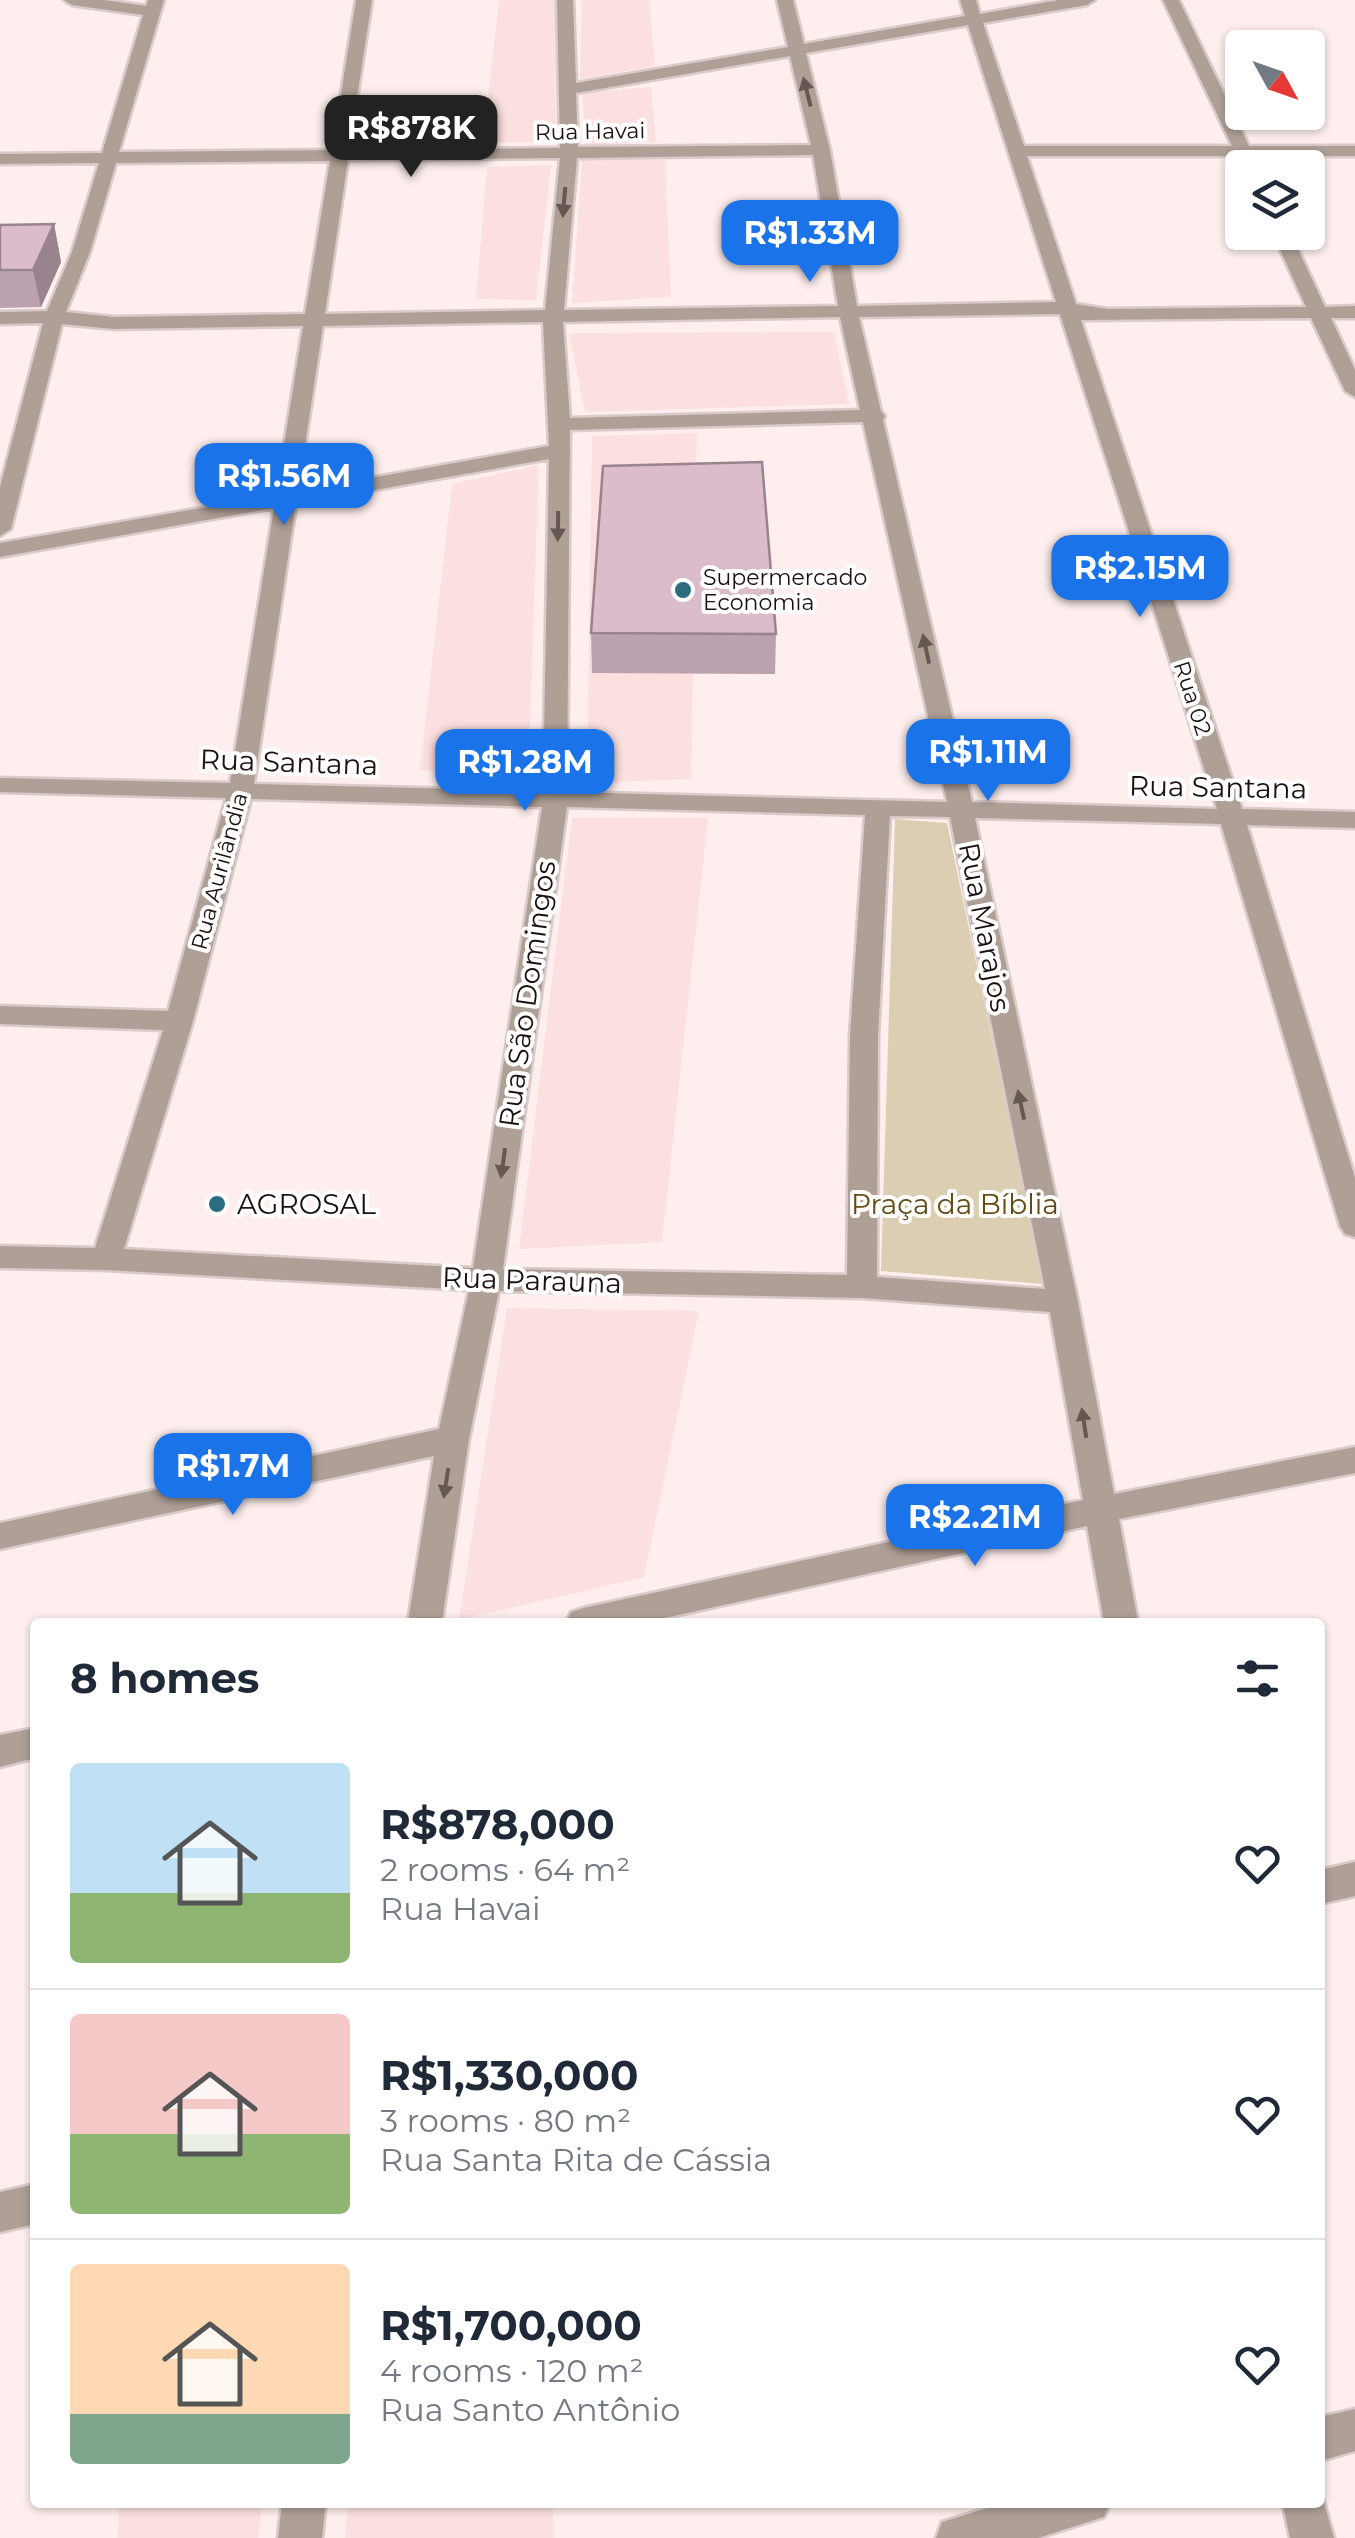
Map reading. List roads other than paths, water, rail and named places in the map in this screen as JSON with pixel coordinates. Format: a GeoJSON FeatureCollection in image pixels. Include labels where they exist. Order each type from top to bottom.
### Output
{"type":"FeatureCollection","features":[{"type":"Feature","properties":{"kind":"street"},"geometry":{"type":"LineString","coordinates":[[0,529],[73,252],[108,159],[154,6],[72,0]]}},
{"type":"Feature","properties":{"kind":"street","name":"Rua Aurilândia"},"geometry":{"type":"LineString","coordinates":[[106,1258],[179,1021],[241,790],[364,0]]}},
{"type":"Feature","properties":{"kind":"street","name":"Rua São Domingos"},"geometry":{"type":"LineString","coordinates":[[426,1618],[452,1439],[486,1280],[555,801],[560,424],[553,318],[569,153],[565,0]]}},
{"type":"Feature","properties":{"kind":"street","name":"Rua Marajos"},"geometry":{"type":"LineString","coordinates":[[785,0],[821,150],[850,314],[962,810],[1064,1302],[1120,1618]]}},
{"type":"Feature","properties":{"kind":"street"},"geometry":{"type":"LineString","coordinates":[[566,90],[796,50],[971,10],[1086,0]]}},
{"type":"Feature","properties":{"kind":"street"},"geometry":{"type":"LineString","coordinates":[[1171,0],[1242,150]]}},
{"type":"Feature","properties":{"kind":"street","name":"Rua 02"},"geometry":{"type":"LineString","coordinates":[[971,10],[1232,818],[1355,1226]]}},
{"type":"Feature","properties":{"kind":"street","name":"Rua Havai"},"geometry":{"type":"LineString","coordinates":[[0,159],[821,150]]}},
{"type":"Feature","properties":{"kind":"street"},"geometry":{"type":"LineString","coordinates":[[1018,151],[1225,159]]}},
{"type":"Feature","properties":{"kind":"street"},"geometry":{"type":"LineString","coordinates":[[1325,154],[1355,151]]}},
{"type":"Feature","properties":{"kind":"street"},"geometry":{"type":"LineString","coordinates":[[1289,250],[1355,391]]}},
{"type":"Feature","properties":{"kind":"street"},"geometry":{"type":"LineString","coordinates":[[0,334],[53,325],[114,323],[1355,312]]}},
{"type":"Feature","properties":{"kind":"street"},"geometry":{"type":"LineString","coordinates":[[0,318],[53,325]]}},
{"type":"Feature","properties":{"kind":"street"},"geometry":{"type":"LineString","coordinates":[[560,424],[875,416]]}},
{"type":"Feature","properties":{"kind":"street"},"geometry":{"type":"LineString","coordinates":[[0,550],[558,450]]}},
{"type":"Feature","properties":{"kind":"street","name":"Rua Santana"},"geometry":{"type":"LineString","coordinates":[[0,786],[878,805],[1355,820]]}},
{"type":"Feature","properties":{"kind":"street"},"geometry":{"type":"LineString","coordinates":[[862,1287],[864,1036],[878,805]]}},
{"type":"Feature","properties":{"kind":"street"},"geometry":{"type":"LineString","coordinates":[[0,1015],[179,1021]]}},
{"type":"Feature","properties":{"kind":"street","name":"Rua Parauna"},"geometry":{"type":"LineString","coordinates":[[0,1257],[106,1258],[486,1280],[862,1287],[1064,1302]]}},
{"type":"Feature","properties":{"kind":"street"},"geometry":{"type":"LineString","coordinates":[[0,1536],[452,1439]]}},
{"type":"Feature","properties":{"kind":"street"},"geometry":{"type":"LineString","coordinates":[[601,1618],[1098,1510],[1355,1460]]}},
{"type":"Feature","properties":{"kind":"street"},"geometry":{"type":"LineString","coordinates":[[0,1751],[30,1744]]}},
{"type":"Feature","properties":{"kind":"street"},"geometry":{"type":"LineString","coordinates":[[1325,1886],[1355,1879]]}},
{"type":"Feature","properties":{"kind":"street"},"geometry":{"type":"LineString","coordinates":[[0,2212],[30,2205]]}},
{"type":"Feature","properties":{"kind":"street"},"geometry":{"type":"LineString","coordinates":[[1325,2439],[1355,2430]]}},
{"type":"Feature","properties":{"kind":"street"},"geometry":{"type":"LineString","coordinates":[[300,2538],[303,2508]]}},
{"type":"Feature","properties":{"kind":"street"},"geometry":{"type":"LineString","coordinates":[[958,2538],[1067,2508]]}},
{"type":"Feature","properties":{"kind":"street"},"geometry":{"type":"LineString","coordinates":[[1305,2508],[1312,2538]]}},
{"type":"Feature","properties":{"kind":"place","name":"Supermercado Economia"},"geometry":{"type":"Point","coordinates":[683,590]}},
{"type":"Feature","properties":{"kind":"place","name":"AGROSAL"},"geometry":{"type":"Point","coordinates":[217,1204]}},
{"type":"Feature","properties":{"kind":"park label","name":"Praça da Bíblia"},"geometry":{"type":"Point","coordinates":[955,1204]}}]}
